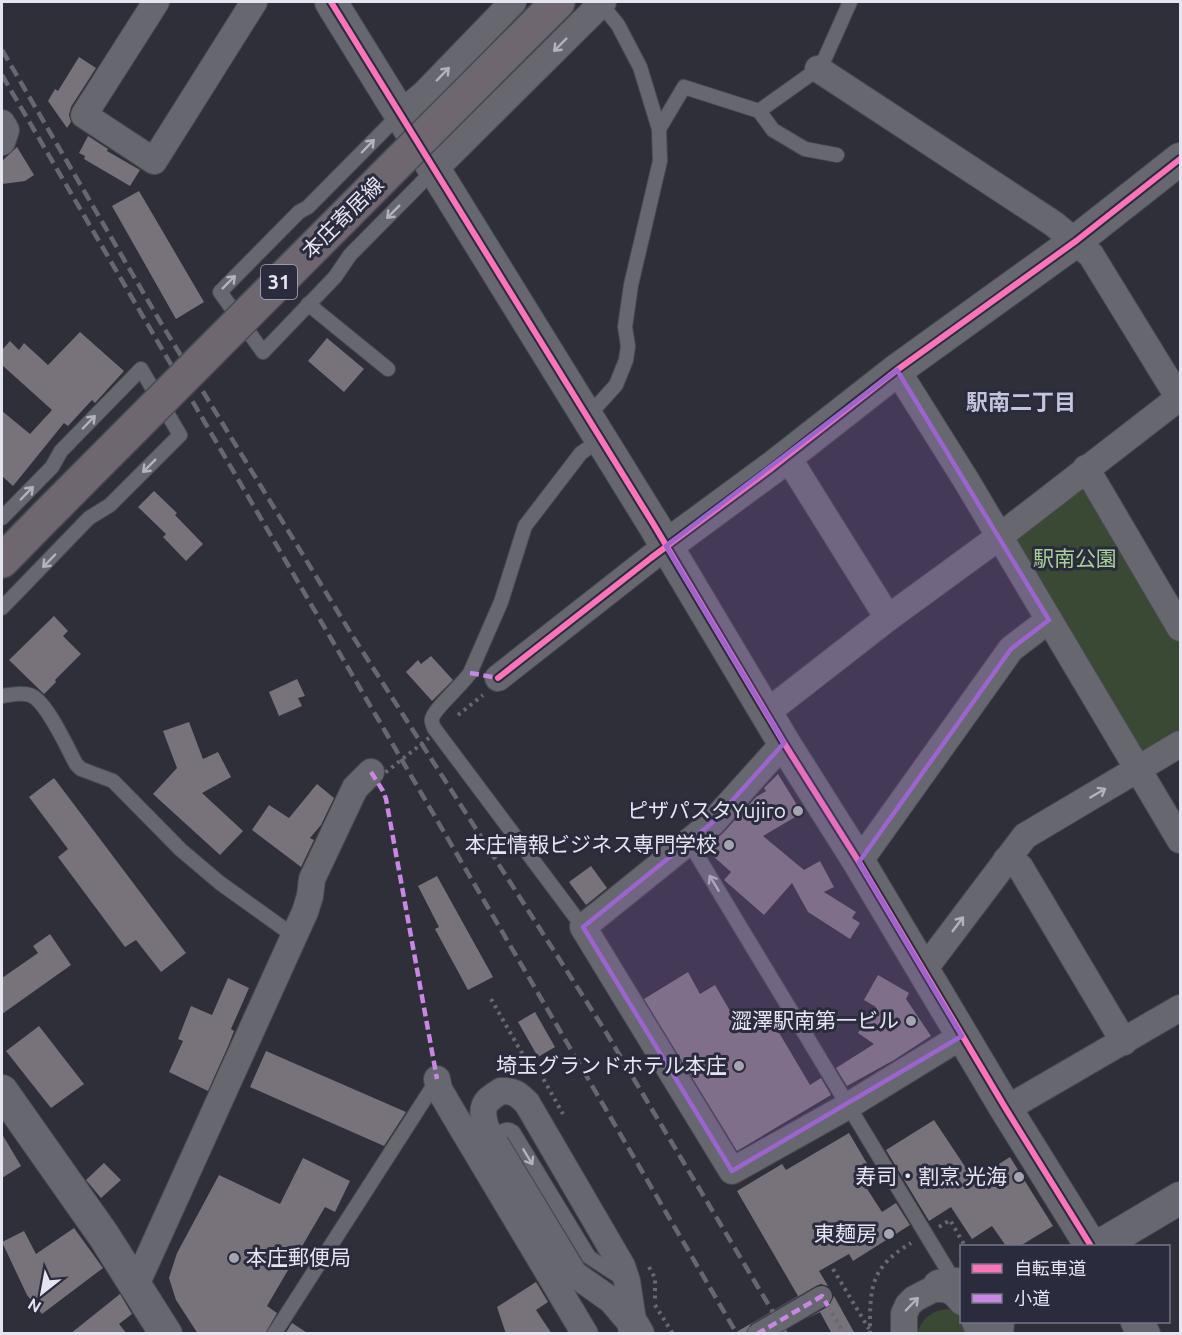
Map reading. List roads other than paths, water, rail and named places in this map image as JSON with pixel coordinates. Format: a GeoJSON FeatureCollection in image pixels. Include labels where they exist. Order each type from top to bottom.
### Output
{"type":"FeatureCollection","features":[{"type":"Feature","properties":{"kind":"main road","name":"本庄寄居線"},"geometry":{"type":"LineString","coordinates":[[2,561],[558,2]]}},
{"type":"Feature","properties":{"kind":"street"},"geometry":{"type":"LineString","coordinates":[[156,2],[84,115],[154,161],[254,2]]}},
{"type":"Feature","properties":{"kind":"street"},"geometry":{"type":"LineString","coordinates":[[331,2],[666,546],[1090,1245]]}},
{"type":"Feature","properties":{"kind":"street"},"geometry":{"type":"LineString","coordinates":[[400,114],[424,94],[513,2]]}},
{"type":"Feature","properties":{"kind":"street"},"geometry":{"type":"LineString","coordinates":[[434,170],[602,2]]}},
{"type":"Feature","properties":{"kind":"street"},"geometry":{"type":"LineString","coordinates":[[765,712],[1180,398],[1091,255],[1076,241],[1054,224],[818,69]]}},
{"type":"Feature","properties":{"kind":"street"},"geometry":{"type":"LineString","coordinates":[[2,123],[6,130],[2,142]]}},
{"type":"Feature","properties":{"kind":"street"},"geometry":{"type":"LineString","coordinates":[[492,685],[666,546],[897,370],[1076,241],[1180,159]]}},
{"type":"Feature","properties":{"kind":"street"},"geometry":{"type":"LineString","coordinates":[[897,370],[1139,768],[1180,840]]}},
{"type":"Feature","properties":{"kind":"street"},"geometry":{"type":"LineString","coordinates":[[787,456],[888,618]]}},
{"type":"Feature","properties":{"kind":"street"},"geometry":{"type":"LineString","coordinates":[[1086,468],[1180,628]]}},
{"type":"Feature","properties":{"kind":"street"},"geometry":{"type":"LineString","coordinates":[[859,862],[1011,649],[1049,620]]}},
{"type":"Feature","properties":{"kind":"street"},"geometry":{"type":"LineString","coordinates":[[784,743],[712,823],[583,927],[732,1171],[848,1106],[962,1036]]}},
{"type":"Feature","properties":{"kind":"street"},"geometry":{"type":"LineString","coordinates":[[923,971],[1025,836],[1180,744]]}},
{"type":"Feature","properties":{"kind":"street"},"geometry":{"type":"LineString","coordinates":[[150,1316],[310,896],[312,879],[355,788],[366,782]]}},
{"type":"Feature","properties":{"kind":"street"},"geometry":{"type":"LineString","coordinates":[[1006,860],[1020,867],[1124,1042]]}},
{"type":"Feature","properties":{"kind":"street"},"geometry":{"type":"LineString","coordinates":[[1006,1109],[1180,1008]]}},
{"type":"Feature","properties":{"kind":"street"},"geometry":{"type":"LineString","coordinates":[[437,1079],[439,1089],[585,1334]]}},
{"type":"Feature","properties":{"kind":"street"},"geometry":{"type":"LineString","coordinates":[[2,1091],[104,1236],[150,1316]]}},
{"type":"Feature","properties":{"kind":"street"},"geometry":{"type":"LineString","coordinates":[[501,1091],[510,1091],[519,1095],[527,1103],[622,1266],[636,1330],[611,1300],[574,1274],[486,1128],[483,1107],[489,1098],[501,1091]]}},
{"type":"Feature","properties":{"kind":"street"},"geometry":{"type":"LineString","coordinates":[[1101,1245],[1180,1198]]}},
{"type":"Feature","properties":{"kind":"street"},"geometry":{"type":"LineString","coordinates":[[904,1334],[903,1314],[914,1299],[955,1290]]}},
{"type":"Feature","properties":{"kind":"street"},"geometry":{"type":"LineString","coordinates":[[757,1334],[825,1301]]}},
{"type":"Feature","properties":{"kind":"lane"},"geometry":{"type":"LineString","coordinates":[[584,413],[597,406],[616,385],[627,360],[627,307],[660,161],[659,129],[640,67],[618,25],[602,2]]}},
{"type":"Feature","properties":{"kind":"lane"},"geometry":{"type":"LineString","coordinates":[[759,111],[818,69],[850,2]]}},
{"type":"Feature","properties":{"kind":"lane"},"geometry":{"type":"LineString","coordinates":[[659,129],[684,87],[759,111],[773,130],[805,149],[837,155]]}},
{"type":"Feature","properties":{"kind":"lane"},"geometry":{"type":"LineString","coordinates":[[400,114],[308,207],[298,212],[220,292],[263,352],[335,277],[350,255],[434,170]]}},
{"type":"Feature","properties":{"kind":"lane"},"geometry":{"type":"LineString","coordinates":[[308,304],[388,369]]}},
{"type":"Feature","properties":{"kind":"lane"},"geometry":{"type":"LineString","coordinates":[[2,518],[52,467],[61,451],[141,369],[180,435],[110,505],[89,518],[2,608]]}},
{"type":"Feature","properties":{"kind":"lane"},"geometry":{"type":"LineString","coordinates":[[583,927],[434,728],[431,720],[434,713],[463,684],[470,673],[501,602],[525,526],[581,453],[600,440]]}},
{"type":"Feature","properties":{"kind":"lane"},"geometry":{"type":"LineString","coordinates":[[2,696],[27,694],[36,697],[55,724],[76,764],[81,769],[113,781],[181,850],[220,883],[294,936]]}},
{"type":"Feature","properties":{"kind":"lane"},"geometry":{"type":"LineString","coordinates":[[689,842],[848,1106],[955,1290]]}},
{"type":"Feature","properties":{"kind":"lane"},"geometry":{"type":"LineString","coordinates":[[274,1334],[437,1079]]}},
{"type":"Feature","properties":{"kind":"lane"},"geometry":{"type":"LineString","coordinates":[[496,1145],[498,1134],[509,1129],[513,1132],[589,1257],[627,1281]]}},
{"type":"Feature","properties":{"kind":"railway"},"geometry":{"type":"LineString","coordinates":[[2,50],[161,323],[352,635],[604,1029],[786,1334]]}},
{"type":"Feature","properties":{"kind":"railway"},"geometry":{"type":"LineString","coordinates":[[2,75],[737,1334]]}},
{"type":"Feature","properties":{"kind":"place","name":"ピザパスタYujiro"},"geometry":{"type":"Point","coordinates":[798,811]}},
{"type":"Feature","properties":{"kind":"place","name":"本庄情報ビジネス専門学校"},"geometry":{"type":"Point","coordinates":[729,845]}},
{"type":"Feature","properties":{"kind":"place","name":"澀澤駅南第一ビル"},"geometry":{"type":"Point","coordinates":[911,1021]}},
{"type":"Feature","properties":{"kind":"place","name":"埼玉グランドホテル本庄"},"geometry":{"type":"Point","coordinates":[739,1066]}},
{"type":"Feature","properties":{"kind":"place","name":"寿司・割烹 光海"},"geometry":{"type":"Point","coordinates":[1019,1177]}},
{"type":"Feature","properties":{"kind":"place","name":"東麺房"},"geometry":{"type":"Point","coordinates":[889,1234]}},
{"type":"Feature","properties":{"kind":"place","name":"本庄郵便局"},"geometry":{"type":"Point","coordinates":[234,1258]}},
{"type":"Feature","properties":{"kind":"district","name":"駅南二丁目"},"geometry":{"type":"Point","coordinates":[1021,402]}},
{"type":"Feature","properties":{"kind":"park label","name":"駅南公園"},"geometry":{"type":"Point","coordinates":[1075,559]}}]}
